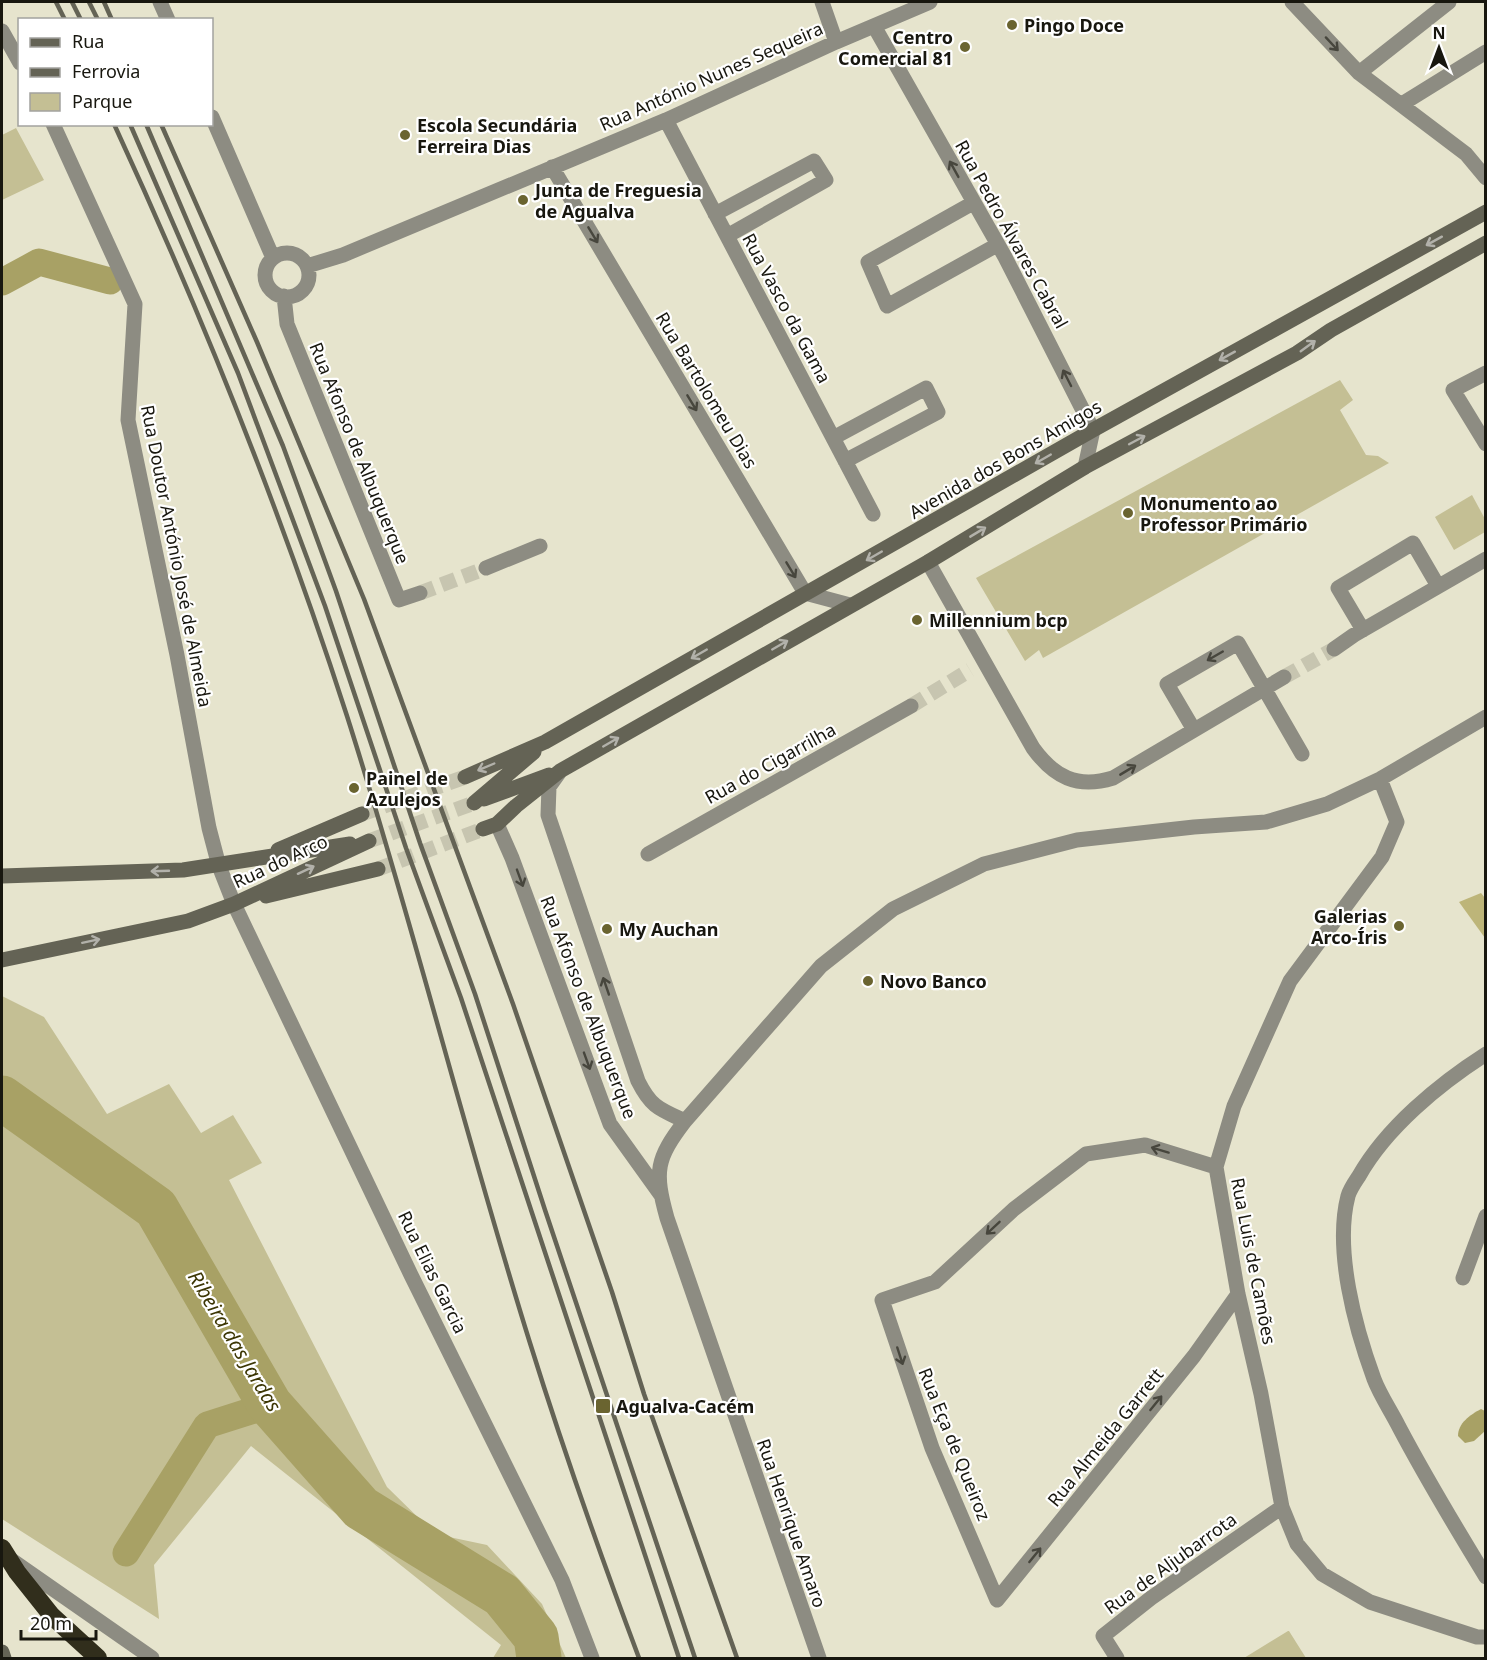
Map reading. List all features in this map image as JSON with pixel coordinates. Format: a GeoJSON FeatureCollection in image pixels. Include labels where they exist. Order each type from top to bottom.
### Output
{"type":"FeatureCollection","features":[{"type":"Feature","properties":{"kind":"highway"},"geometry":{"type":"LineString","coordinates":[[2,1548],[17,1572],[52,1616],[98,1659]]}},
{"type":"Feature","properties":{"kind":"main road","name":"Avenida dos Bons Amigos"},"geometry":{"type":"LineString","coordinates":[[465,777],[545,742],[1093,430],[1485,212]]}},
{"type":"Feature","properties":{"kind":"main road","name":"Avenida dos Bons Amigos"},"geometry":{"type":"LineString","coordinates":[[490,827],[560,771],[928,562],[1085,467],[1297,353],[1330,330],[1485,243]]}},
{"type":"Feature","properties":{"kind":"main road","name":"Avenida dos Bons Amigos"},"geometry":{"type":"LineString","coordinates":[[545,742],[474,803],[560,771]]}},
{"type":"Feature","properties":{"kind":"main road","name":"Rua do Arco"},"geometry":{"type":"LineString","coordinates":[[253,860],[362,814]]}},
{"type":"Feature","properties":{"kind":"main road","name":"Rua do Arco"},"geometry":{"type":"LineString","coordinates":[[2,876],[183,870],[369,841],[234,904]]}},
{"type":"Feature","properties":{"kind":"main road","name":"Rua do Arco"},"geometry":{"type":"LineString","coordinates":[[234,904],[378,869]]}},
{"type":"Feature","properties":{"kind":"main road"},"geometry":{"type":"LineString","coordinates":[[2,960],[188,921],[234,904]]}},
{"type":"Feature","properties":{"kind":"main road"},"geometry":{"type":"LineString","coordinates":[[2,1652],[4,1659]]}},
{"type":"Feature","properties":{"kind":"street"},"geometry":{"type":"LineString","coordinates":[[160,2],[167,18]]}},
{"type":"Feature","properties":{"kind":"street"},"geometry":{"type":"LineString","coordinates":[[822,2],[836,42]]}},
{"type":"Feature","properties":{"kind":"street","name":"Rua António Nunes Sequeira"},"geometry":{"type":"LineString","coordinates":[[307,266],[344,255],[666,120],[836,42],[930,2]]}},
{"type":"Feature","properties":{"kind":"street"},"geometry":{"type":"LineString","coordinates":[[1292,2],[1359,73],[1466,154],[1485,178]]}},
{"type":"Feature","properties":{"kind":"street"},"geometry":{"type":"LineString","coordinates":[[1359,73],[1449,2]]}},
{"type":"Feature","properties":{"kind":"street","name":"Rua Pedro Álvares Cabral"},"geometry":{"type":"LineString","coordinates":[[874,26],[997,245],[1093,430]]}},
{"type":"Feature","properties":{"kind":"street"},"geometry":{"type":"LineString","coordinates":[[2,31],[18,59]]}},
{"type":"Feature","properties":{"kind":"street"},"geometry":{"type":"LineString","coordinates":[[1402,104],[1485,52]]}},
{"type":"Feature","properties":{"kind":"street"},"geometry":{"type":"LineString","coordinates":[[213,119],[273,258]]}},
{"type":"Feature","properties":{"kind":"street","name":"Rua Vasco da Gama"},"geometry":{"type":"LineString","coordinates":[[666,120],[873,514]]}},
{"type":"Feature","properties":{"kind":"street","name":"Rua Doutor António José de Almeida"},"geometry":{"type":"LineString","coordinates":[[54,126],[135,304],[128,420],[177,655],[209,828],[219,866],[234,904]]}},
{"type":"Feature","properties":{"kind":"street"},"geometry":{"type":"LineString","coordinates":[[716,214],[814,161],[825,180],[727,236]]}},
{"type":"Feature","properties":{"kind":"street","name":"Rua Bartolomeu Dias"},"geometry":{"type":"LineString","coordinates":[[552,167],[805,593]]}},
{"type":"Feature","properties":{"kind":"street"},"geometry":{"type":"LineString","coordinates":[[973,203],[868,262],[887,306],[997,245]]}},
{"type":"Feature","properties":{"kind":"street"},"geometry":{"type":"LineString","coordinates":[[288,253],[295,254],[307,266],[308,281],[305,288],[298,294],[284,296],[276,294],[266,283],[265,270],[273,258],[288,253]]}},
{"type":"Feature","properties":{"kind":"street","name":"Rua Afonso de Albuquerque"},"geometry":{"type":"LineString","coordinates":[[284,296],[287,324],[399,600],[420,593]]}},
{"type":"Feature","properties":{"kind":"street"},"geometry":{"type":"LineString","coordinates":[[1485,373],[1453,390],[1480,424],[1485,444]]}},
{"type":"Feature","properties":{"kind":"street"},"geometry":{"type":"LineString","coordinates":[[833,438],[926,388],[938,412],[845,461]]}},
{"type":"Feature","properties":{"kind":"street"},"geometry":{"type":"LineString","coordinates":[[1085,467],[1093,430]]}},
{"type":"Feature","properties":{"kind":"street"},"geometry":{"type":"LineString","coordinates":[[1364,630],[1338,588],[1413,543],[1438,586]]}},
{"type":"Feature","properties":{"kind":"street"},"geometry":{"type":"LineString","coordinates":[[486,567],[540,546]]}},
{"type":"Feature","properties":{"kind":"street"},"geometry":{"type":"LineString","coordinates":[[1334,649],[1485,559]]}},
{"type":"Feature","properties":{"kind":"street"},"geometry":{"type":"LineString","coordinates":[[928,562],[985,665],[1043,762],[1054,772],[1067,779],[1101,782],[1113,778],[1284,678]]}},
{"type":"Feature","properties":{"kind":"street"},"geometry":{"type":"LineString","coordinates":[[805,593],[850,605]]}},
{"type":"Feature","properties":{"kind":"street"},"geometry":{"type":"LineString","coordinates":[[1194,729],[1167,684],[1238,643],[1302,754]]}},
{"type":"Feature","properties":{"kind":"street"},"geometry":{"type":"LineString","coordinates":[[970,670],[985,665]]}},
{"type":"Feature","properties":{"kind":"street","name":"Rua do Cigarrilha"},"geometry":{"type":"LineString","coordinates":[[648,854],[911,706]]}},
{"type":"Feature","properties":{"kind":"street"},"geometry":{"type":"LineString","coordinates":[[661,1195],[659,1171],[663,1151],[685,1121],[821,966],[893,909],[984,864],[1077,840],[1194,827],[1266,822],[1327,804],[1380,779],[1485,717]]}},
{"type":"Feature","properties":{"kind":"street","name":"Rua Afonso de Albuquerque"},"geometry":{"type":"LineString","coordinates":[[560,771],[549,787],[548,815],[638,1081],[647,1098],[658,1108],[685,1121]]}},
{"type":"Feature","properties":{"kind":"street","name":"Rua Luis de Camões"},"geometry":{"type":"LineString","coordinates":[[1380,779],[1397,822],[1382,857],[1290,981],[1234,1106],[1216,1167],[1238,1294],[1263,1405],[1282,1507],[1297,1544],[1322,1574],[1370,1602],[1478,1637],[1485,1637]]}},
{"type":"Feature","properties":{"kind":"street","name":"Rua Afonso de Albuquerque"},"geometry":{"type":"LineString","coordinates":[[490,827],[512,858],[610,1124],[661,1195]]}},
{"type":"Feature","properties":{"kind":"street","name":"Rua Elias Garcia"},"geometry":{"type":"LineString","coordinates":[[234,904],[411,1275],[562,1580],[592,1659]]}},
{"type":"Feature","properties":{"kind":"street"},"geometry":{"type":"LineString","coordinates":[[1485,1054],[1444,1083],[1412,1112],[1370,1156],[1348,1194],[1343,1230],[1346,1274],[1375,1380],[1406,1441],[1485,1577]]}},
{"type":"Feature","properties":{"kind":"street","name":"Rua Eça de Queiroz"},"geometry":{"type":"LineString","coordinates":[[997,1600],[932,1448],[882,1300],[935,1282],[1014,1209],[1086,1154],[1145,1145],[1216,1167]]}},
{"type":"Feature","properties":{"kind":"street","name":"Rua Henrique Amaro"},"geometry":{"type":"LineString","coordinates":[[661,1195],[695,1303],[819,1659]]}},
{"type":"Feature","properties":{"kind":"street"},"geometry":{"type":"LineString","coordinates":[[1463,1278],[1485,1216]]}},
{"type":"Feature","properties":{"kind":"street","name":"Rua Almeida Garrett"},"geometry":{"type":"LineString","coordinates":[[997,1600],[1194,1356],[1238,1294]]}},
{"type":"Feature","properties":{"kind":"street","name":"Rua de Aljubarrota"},"geometry":{"type":"LineString","coordinates":[[1117,1658],[1102,1636],[1282,1507]]}},
{"type":"Feature","properties":{"kind":"street"},"geometry":{"type":"LineString","coordinates":[[2,1555],[15,1561],[152,1659]]}},
{"type":"Feature","properties":{"kind":"green space"},"geometry":{"type":"Polygon","coordinates":[[[16,128],[44,180],[2,200],[2,135],[16,128]]]}},
{"type":"Feature","properties":{"kind":"green space"},"geometry":{"type":"Polygon","coordinates":[[[1340,380],[1353,400],[1340,410],[1366,455],[1378,456],[1389,463],[1043,658],[1039,650],[1025,661],[976,578],[1340,380]]]}},
{"type":"Feature","properties":{"kind":"green space"},"geometry":{"type":"Polygon","coordinates":[[[1472,495],[1485,519],[1485,532],[1454,550],[1435,517],[1472,495]]]}},
{"type":"Feature","properties":{"kind":"green space"},"geometry":{"type":"Polygon","coordinates":[[[2,996],[44,1017],[107,1114],[169,1084],[201,1133],[233,1115],[262,1163],[229,1180],[387,1487],[435,1534],[487,1545],[542,1604],[566,1658],[493,1658],[501,1645],[251,1446],[154,1565],[159,1619],[2,1519],[2,996]]]}},
{"type":"Feature","properties":{"kind":"green space"},"geometry":{"type":"Polygon","coordinates":[[[1288,1631],[1306,1658],[1244,1658],[1288,1631]]]}},
{"type":"Feature","properties":{"kind":"shaded area"},"geometry":{"type":"Polygon","coordinates":[[[1481,893],[1485,898],[1485,938],[1459,902],[1481,893]]]}},
{"type":"Feature","properties":{"kind":"shaded area"},"geometry":{"type":"Polygon","coordinates":[[[1481,1409],[1485,1411],[1485,1431],[1474,1441],[1465,1443],[1458,1436],[1460,1427],[1481,1409]]]}},
{"type":"Feature","properties":{"kind":"waterway"},"geometry":{"type":"LineString","coordinates":[[2,282],[39,262],[110,281]]}},
{"type":"Feature","properties":{"kind":"waterway","name":"Ribeira das Jardas"},"geometry":{"type":"LineString","coordinates":[[2,1098],[156,1208],[270,1405],[361,1508],[502,1595],[536,1637],[539,1658]]}},
{"type":"Feature","properties":{"kind":"waterway"},"geometry":{"type":"LineString","coordinates":[[126,1553],[207,1425],[270,1405]]}},
{"type":"Feature","properties":{"kind":"tunnel"},"geometry":{"type":"LineString","coordinates":[[420,593],[486,568]]}},
{"type":"Feature","properties":{"kind":"tunnel"},"geometry":{"type":"LineString","coordinates":[[1284,677],[1334,649]]}},
{"type":"Feature","properties":{"kind":"tunnel"},"geometry":{"type":"LineString","coordinates":[[911,706],[970,670]]}},
{"type":"Feature","properties":{"kind":"tunnel"},"geometry":{"type":"LineString","coordinates":[[362,814],[465,777]]}},
{"type":"Feature","properties":{"kind":"tunnel"},"geometry":{"type":"LineString","coordinates":[[369,841],[474,803]]}},
{"type":"Feature","properties":{"kind":"tunnel"},"geometry":{"type":"LineString","coordinates":[[378,869],[483,829]]}},
{"type":"Feature","properties":{"kind":"railway"},"geometry":{"type":"LineString","coordinates":[[56,2],[64,18]]}},
{"type":"Feature","properties":{"kind":"railway"},"geometry":{"type":"LineString","coordinates":[[72,2],[80,18]]}},
{"type":"Feature","properties":{"kind":"railway"},"geometry":{"type":"LineString","coordinates":[[89,2],[97,18]]}},
{"type":"Feature","properties":{"kind":"railway"},"geometry":{"type":"LineString","coordinates":[[104,2],[111,18]]}},
{"type":"Feature","properties":{"kind":"railway"},"geometry":{"type":"LineString","coordinates":[[115,126],[179,270],[240,417],[322,640],[371,794],[530,1343],[582,1501],[639,1658]]}},
{"type":"Feature","properties":{"kind":"railway"},"geometry":{"type":"LineString","coordinates":[[131,126],[238,373],[325,606],[406,848],[461,998],[679,1658]]}},
{"type":"Feature","properties":{"kind":"railway"},"geometry":{"type":"LineString","coordinates":[[147,126],[283,446],[336,591],[420,843],[475,994],[695,1658]]}},
{"type":"Feature","properties":{"kind":"railway"},"geometry":{"type":"LineString","coordinates":[[162,126],[257,342],[364,599],[513,1004],[612,1292],[644,1394],[737,1658]]}},
{"type":"Feature","properties":{"kind":"place","name":"Pingo Doce"},"geometry":{"type":"Point","coordinates":[1012,25]}},
{"type":"Feature","properties":{"kind":"place","name":"Centro Comercial 81"},"geometry":{"type":"Point","coordinates":[965,47]}},
{"type":"Feature","properties":{"kind":"place","name":"Escola Secundária Ferreira Dias"},"geometry":{"type":"Point","coordinates":[405,135]}},
{"type":"Feature","properties":{"kind":"place","name":"Junta de Freguesia de Agualva"},"geometry":{"type":"Point","coordinates":[523,200]}},
{"type":"Feature","properties":{"kind":"place","name":"Monumento ao Professor Primário"},"geometry":{"type":"Point","coordinates":[1128,513]}},
{"type":"Feature","properties":{"kind":"place","name":"Millennium bcp"},"geometry":{"type":"Point","coordinates":[917,620]}},
{"type":"Feature","properties":{"kind":"place","name":"Painel de Azulejos"},"geometry":{"type":"Point","coordinates":[354,788]}},
{"type":"Feature","properties":{"kind":"place","name":"Galerias Arco-Íris"},"geometry":{"type":"Point","coordinates":[1399,926]}},
{"type":"Feature","properties":{"kind":"place","name":"My Auchan"},"geometry":{"type":"Point","coordinates":[607,929]}},
{"type":"Feature","properties":{"kind":"place","name":"Novo Banco"},"geometry":{"type":"Point","coordinates":[868,981]}},
{"type":"Feature","properties":{"kind":"place","name":"Agualva-Cacém"},"geometry":{"type":"Point","coordinates":[603,1406]}}]}
